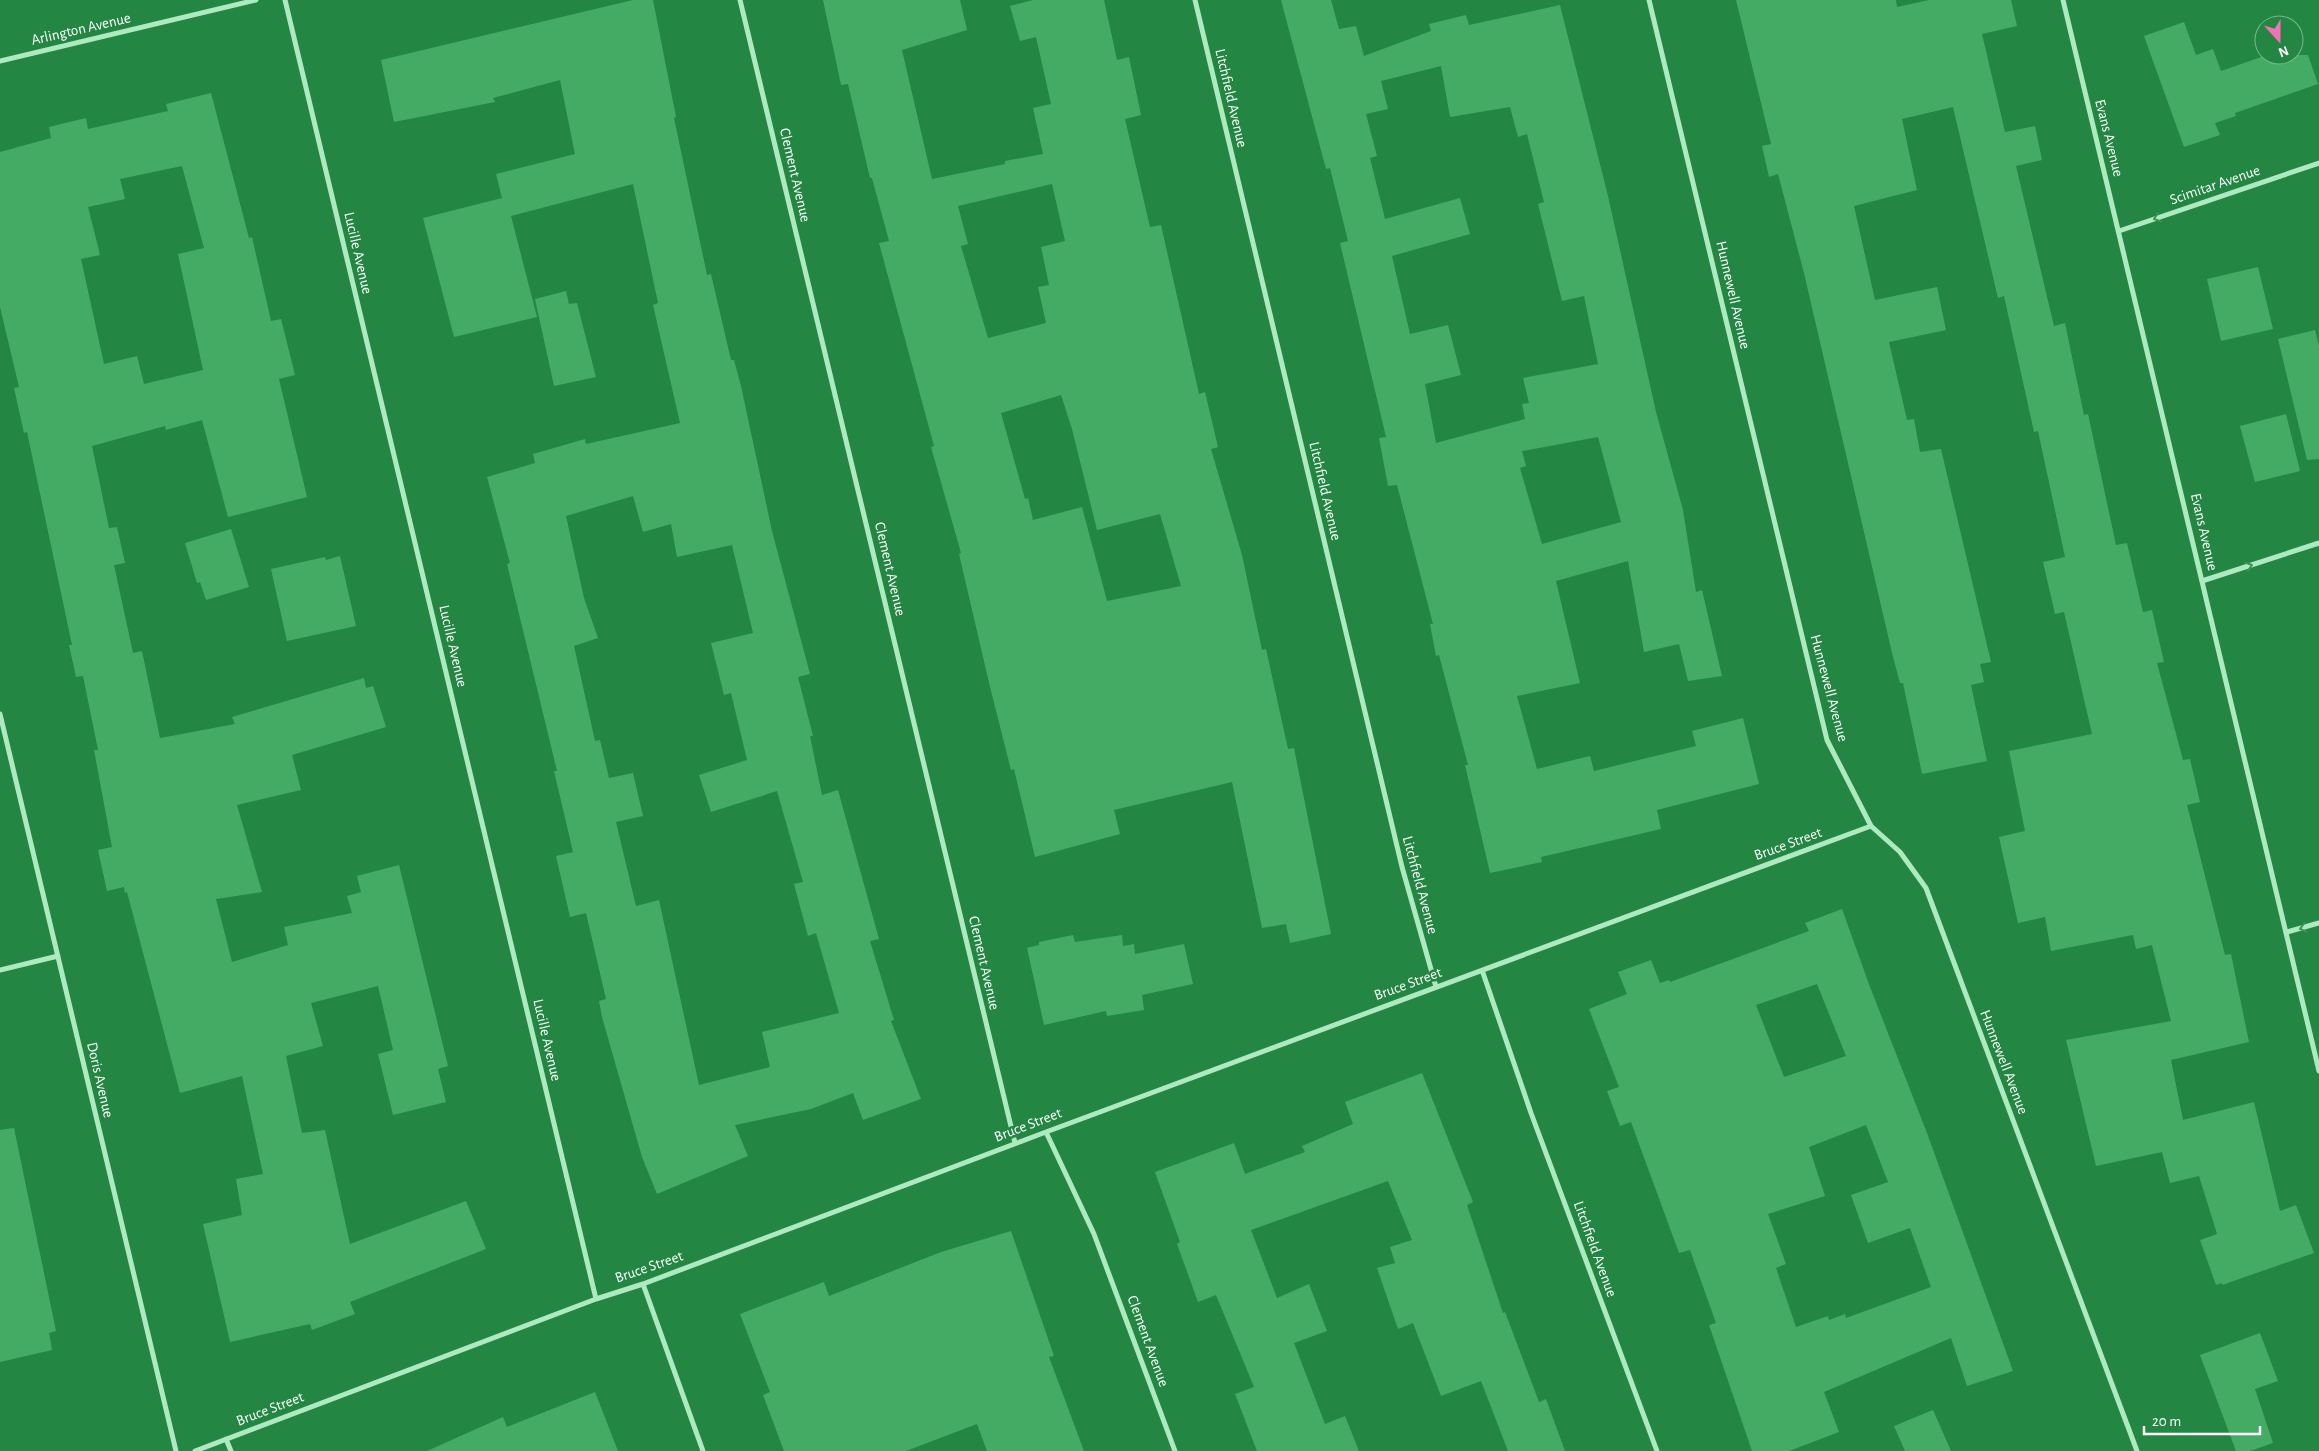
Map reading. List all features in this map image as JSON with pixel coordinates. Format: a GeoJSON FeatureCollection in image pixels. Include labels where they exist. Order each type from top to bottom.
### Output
{"type":"FeatureCollection","features":[{"type":"Feature","properties":{"kind":"street","name":"Arlington Avenue"},"geometry":{"type":"LineString","coordinates":[[0,61],[256,0]]}},
{"type":"Feature","properties":{"kind":"street","name":"Lucille Avenue"},"geometry":{"type":"LineString","coordinates":[[285,0],[596,1299]]}},
{"type":"Feature","properties":{"kind":"street","name":"Clement Avenue"},"geometry":{"type":"LineString","coordinates":[[740,0],[1015,1144]]}},
{"type":"Feature","properties":{"kind":"street","name":"Litchfield Avenue"},"geometry":{"type":"LineString","coordinates":[[1194,0],[1402,867],[1436,987]]}},
{"type":"Feature","properties":{"kind":"street","name":"Hunnewell Avenue"},"geometry":{"type":"LineString","coordinates":[[1649,0],[1827,740],[1871,826],[1900,852],[1926,888],[2137,1451]]}},
{"type":"Feature","properties":{"kind":"street","name":"Evans Avenue"},"geometry":{"type":"LineString","coordinates":[[2063,0],[2319,1071]]}},
{"type":"Feature","properties":{"kind":"street","name":"Scimitar Avenue"},"geometry":{"type":"LineString","coordinates":[[2119,232],[2319,163]]}},
{"type":"Feature","properties":{"kind":"street"},"geometry":{"type":"LineString","coordinates":[[2202,581],[2319,543]]}},
{"type":"Feature","properties":{"kind":"street","name":"Doris Avenue"},"geometry":{"type":"LineString","coordinates":[[0,714],[176,1451]]}},
{"type":"Feature","properties":{"kind":"street","name":"Bruce Street"},"geometry":{"type":"LineString","coordinates":[[196,1451],[596,1299],[643,1284],[1046,1132],[1871,826]]}},
{"type":"Feature","properties":{"kind":"street"},"geometry":{"type":"LineString","coordinates":[[2287,932],[2319,923]]}},
{"type":"Feature","properties":{"kind":"street"},"geometry":{"type":"LineString","coordinates":[[0,970],[58,956]]}},
{"type":"Feature","properties":{"kind":"street","name":"Litchfield Avenue"},"geometry":{"type":"LineString","coordinates":[[1482,970],[1531,1113],[1657,1451]]}},
{"type":"Feature","properties":{"kind":"street","name":"Clement Avenue"},"geometry":{"type":"LineString","coordinates":[[1046,1132],[1094,1234],[1175,1451]]}},
{"type":"Feature","properties":{"kind":"street"},"geometry":{"type":"LineString","coordinates":[[643,1284],[703,1451]]}},
{"type":"Feature","properties":{"kind":"street"},"geometry":{"type":"LineString","coordinates":[[226,1439],[231,1451]]}},
{"type":"Feature","properties":{"kind":"building"},"geometry":{"type":"Polygon","coordinates":[[[633,0],[653,0],[676,117],[674,118],[707,275],[711,274],[731,360],[734,360],[741,386],[772,531],[810,674],[798,677],[813,736],[810,736],[822,795],[838,790],[879,939],[870,941],[894,1020],[891,1021],[921,1099],[863,1120],[853,1093],[811,1109],[735,1125],[748,1156],[657,1194],[642,1157],[602,1017],[599,1001],[606,999],[586,913],[570,917],[556,856],[573,852],[554,771],[557,771],[507,564],[510,563],[487,477],[535,463],[533,454],[585,439],[586,444],[680,423],[653,305],[658,303],[633,184],[511,216],[537,317],[454,337],[423,218],[502,198],[496,174],[575,154],[560,80],[493,98],[495,102],[394,122],[381,60],[633,0]],[[633,496],[566,516],[584,598],[598,638],[574,646],[595,741],[600,740],[609,778],[633,773],[643,816],[616,822],[636,906],[659,900],[699,1085],[770,1067],[762,1032],[839,1013],[816,933],[808,936],[794,884],[803,882],[777,791],[711,812],[699,775],[747,760],[731,693],[724,695],[711,643],[753,633],[732,545],[677,557],[671,524],[643,532],[633,496]]]}},
{"type":"Feature","properties":{"kind":"building"},"geometry":{"type":"Polygon","coordinates":[[[823,0],[960,0],[967,30],[902,50],[932,179],[1005,164],[1005,161],[1043,154],[1033,108],[1051,104],[1036,37],[1020,41],[1010,6],[1033,0],[1104,0],[1117,60],[1129,57],[1141,115],[1125,119],[1150,227],[1161,225],[1199,394],[1205,392],[1218,447],[1211,449],[1242,555],[1262,650],[1266,649],[1288,749],[1294,748],[1331,934],[1290,943],[1286,924],[1262,928],[1232,782],[1114,810],[1120,834],[1035,857],[1014,769],[1011,770],[990,687],[959,554],[961,553],[931,447],[934,446],[879,243],[889,241],[872,178],[870,178],[848,84],[841,85],[823,0]],[[1052,184],[958,206],[968,244],[961,246],[988,338],[1046,323],[1038,287],[1049,285],[1041,247],[1065,241],[1052,184]],[[1061,395],[1001,413],[1025,499],[1028,498],[1033,520],[1082,507],[1107,601],[1181,586],[1160,514],[1097,530],[1072,429],[1061,395]]]}},
{"type":"Feature","properties":{"kind":"building"},"geometry":{"type":"Polygon","coordinates":[[[1281,0],[1331,0],[1339,29],[1356,26],[1364,56],[1431,31],[1429,24],[1466,15],[1469,25],[1560,5],[1608,196],[1656,412],[1683,510],[1696,592],[1702,590],[1722,676],[1688,681],[1679,644],[1644,652],[1628,561],[1556,581],[1580,683],[1517,696],[1537,769],[1590,756],[1594,771],[1696,746],[1692,731],[1743,718],[1759,784],[1657,810],[1661,829],[1541,857],[1542,862],[1490,873],[1465,765],[1468,765],[1439,655],[1436,656],[1430,624],[1433,624],[1397,485],[1388,486],[1379,438],[1386,437],[1340,243],[1348,241],[1330,168],[1326,169],[1281,0]],[[1441,66],[1381,81],[1388,109],[1366,114],[1377,156],[1370,158],[1385,219],[1460,198],[1470,234],[1392,256],[1410,334],[1448,325],[1461,375],[1425,384],[1436,443],[1525,419],[1522,404],[1529,403],[1523,378],[1598,364],[1584,296],[1562,301],[1538,204],[1544,202],[1527,134],[1518,137],[1510,107],[1450,117],[1441,66]],[[1598,437],[1522,451],[1526,466],[1520,468],[1542,544],[1621,522],[1598,437]]]}},
{"type":"Feature","properties":{"kind":"building"},"geometry":{"type":"Polygon","coordinates":[[[1736,0],[1896,0],[1897,7],[1929,0],[2011,0],[2017,26],[1982,34],[2005,132],[2035,126],[2042,160],[2016,166],[2054,326],[2065,323],[2084,415],[2088,414],[2116,545],[2127,543],[2143,612],[2152,610],[2164,662],[2157,663],[2183,760],[2190,759],[2200,802],[2187,805],[2225,955],[2231,954],[2249,1042],[2171,1060],[2183,1120],[2254,1102],[2280,1211],[2296,1205],[2314,1253],[2222,1285],[2222,1283],[2216,1285],[2200,1240],[2217,1234],[2199,1176],[2170,1183],[2162,1152],[2096,1166],[2066,1040],[2171,1021],[2152,945],[2136,949],[2133,935],[2051,951],[2045,917],[2018,923],[1999,837],[2025,831],[2009,751],[2092,734],[2064,612],[2055,614],[2043,562],[2065,557],[2038,431],[2034,432],[2004,296],[1998,298],[1953,107],[1902,119],[1917,190],[1854,206],[1875,300],[1937,287],[1946,330],[1889,342],[1907,420],[1914,419],[1920,452],[1941,449],[1991,662],[1980,664],[1984,682],[1971,685],[1987,761],[1922,774],[1903,683],[1900,683],[1892,653],[1804,273],[1778,174],[1769,177],[1762,146],[1771,144],[1736,0]]]}},
{"type":"Feature","properties":{"kind":"building"},"geometry":{"type":"Polygon","coordinates":[[[2184,22],[2196,55],[2213,49],[2221,71],[2254,60],[2254,65],[2304,65],[2304,55],[2308,55],[2318,84],[2235,113],[2236,116],[2215,123],[2220,135],[2184,147],[2144,36],[2184,22]]]}},
{"type":"Feature","properties":{"kind":"building"},"geometry":{"type":"Polygon","coordinates":[[[211,93],[249,238],[252,237],[271,321],[281,319],[295,375],[279,379],[307,497],[228,517],[202,420],[166,430],[165,426],[92,446],[109,528],[117,527],[125,563],[114,565],[133,653],[142,651],[160,738],[235,724],[232,717],[364,678],[366,688],[373,686],[386,727],[292,755],[301,790],[237,805],[262,892],[216,899],[232,962],[288,945],[284,927],[352,913],[347,896],[361,892],[357,876],[399,865],[448,1066],[438,1069],[446,1102],[393,1115],[378,1054],[393,1050],[378,986],[311,1003],[323,1046],[286,1056],[302,1133],[325,1130],[350,1244],[466,1201],[486,1249],[350,1302],[355,1314],[312,1330],[310,1324],[230,1342],[203,1224],[242,1215],[236,1179],[263,1174],[242,1076],[180,1093],[127,892],[125,893],[124,887],[107,891],[98,850],[112,847],[94,750],[98,750],[83,676],[76,677],[69,645],[72,645],[27,432],[24,433],[14,388],[19,387],[0,307],[0,152],[51,138],[49,127],[86,118],[88,129],[168,111],[166,104],[211,93]],[[182,166],[120,179],[125,199],[88,207],[100,255],[81,259],[104,364],[137,356],[144,384],[203,370],[178,254],[204,248],[182,166]]]}},
{"type":"Feature","properties":{"kind":"building"},"geometry":{"type":"Polygon","coordinates":[[[2258,267],[2273,329],[2221,341],[2207,279],[2258,267]]]}},
{"type":"Feature","properties":{"kind":"building"},"geometry":{"type":"Polygon","coordinates":[[[566,291],[569,304],[577,303],[596,377],[554,386],[535,299],[566,291]]]}},
{"type":"Feature","properties":{"kind":"building"},"geometry":{"type":"Polygon","coordinates":[[[2315,330],[2319,346],[2319,459],[2307,460],[2278,339],[2315,330]]]}},
{"type":"Feature","properties":{"kind":"building"},"geometry":{"type":"Polygon","coordinates":[[[2286,414],[2300,471],[2255,482],[2240,426],[2286,414]]]}},
{"type":"Feature","properties":{"kind":"building"},"geometry":{"type":"Polygon","coordinates":[[[231,529],[249,587],[206,600],[200,582],[197,583],[185,543],[231,529]]]}},
{"type":"Feature","properties":{"kind":"building"},"geometry":{"type":"Polygon","coordinates":[[[340,556],[356,626],[287,641],[271,569],[325,557],[326,560],[340,556]]]}},
{"type":"Feature","properties":{"kind":"building"},"geometry":{"type":"Polygon","coordinates":[[[1842,909],[1927,1133],[2013,1371],[1967,1386],[1951,1338],[1824,1392],[1839,1432],[1789,1451],[1752,1451],[1709,1325],[1716,1323],[1690,1250],[1679,1253],[1631,1122],[1620,1126],[1607,1091],[1619,1087],[1589,1009],[1627,994],[1618,972],[1651,960],[1660,983],[1669,980],[1670,982],[1809,931],[1805,923],[1842,909]],[[1817,984],[1756,1005],[1784,1077],[1846,1056],[1817,984]],[[1866,1125],[1809,1147],[1825,1196],[1768,1214],[1786,1264],[1776,1268],[1796,1327],[1828,1316],[1829,1320],[1845,1314],[1846,1318],[1931,1287],[1910,1228],[1868,1243],[1851,1195],[1888,1182],[1866,1125]]]}},
{"type":"Feature","properties":{"kind":"building"},"geometry":{"type":"Polygon","coordinates":[[[1073,935],[1075,942],[1122,935],[1123,946],[1134,944],[1135,954],[1184,944],[1193,984],[1142,995],[1144,1010],[1107,1016],[1106,1011],[1044,1025],[1027,948],[1039,945],[1039,942],[1073,935]]]}},
{"type":"Feature","properties":{"kind":"building"},"geometry":{"type":"Polygon","coordinates":[[[1422,1073],[1473,1202],[1467,1205],[1503,1313],[1505,1312],[1539,1402],[1546,1399],[1565,1451],[1508,1451],[1481,1381],[1441,1396],[1413,1323],[1398,1329],[1377,1268],[1395,1263],[1390,1247],[1412,1240],[1388,1181],[1251,1230],[1277,1298],[1309,1284],[1327,1331],[1294,1343],[1325,1424],[1345,1416],[1359,1451],[1257,1451],[1235,1394],[1254,1387],[1216,1295],[1198,1302],[1177,1244],[1180,1242],[1155,1172],[1234,1143],[1245,1174],[1305,1152],[1302,1146],[1353,1124],[1345,1102],[1422,1073]]]}},
{"type":"Feature","properties":{"kind":"building"},"geometry":{"type":"Polygon","coordinates":[[[14,1128],[56,1331],[49,1333],[52,1350],[0,1362],[0,1130],[14,1128]]]}},
{"type":"Feature","properties":{"kind":"building"},"geometry":{"type":"Polygon","coordinates":[[[1011,1231],[1054,1356],[1049,1357],[1084,1451],[987,1451],[977,1424],[906,1451],[784,1451],[763,1395],[770,1392],[740,1314],[824,1282],[829,1296],[941,1252],[1011,1231]]]}},
{"type":"Feature","properties":{"kind":"building"},"geometry":{"type":"Polygon","coordinates":[[[2260,1333],[2278,1381],[2255,1389],[2273,1443],[2250,1451],[2236,1451],[2200,1355],[2260,1333]]]}},
{"type":"Feature","properties":{"kind":"building"},"geometry":{"type":"Polygon","coordinates":[[[595,1392],[618,1451],[427,1451],[503,1417],[507,1427],[595,1392]]]}},
{"type":"Feature","properties":{"kind":"building"},"geometry":{"type":"Polygon","coordinates":[[[1933,1410],[1951,1451],[1905,1451],[1894,1426],[1933,1410]]]}}]}
